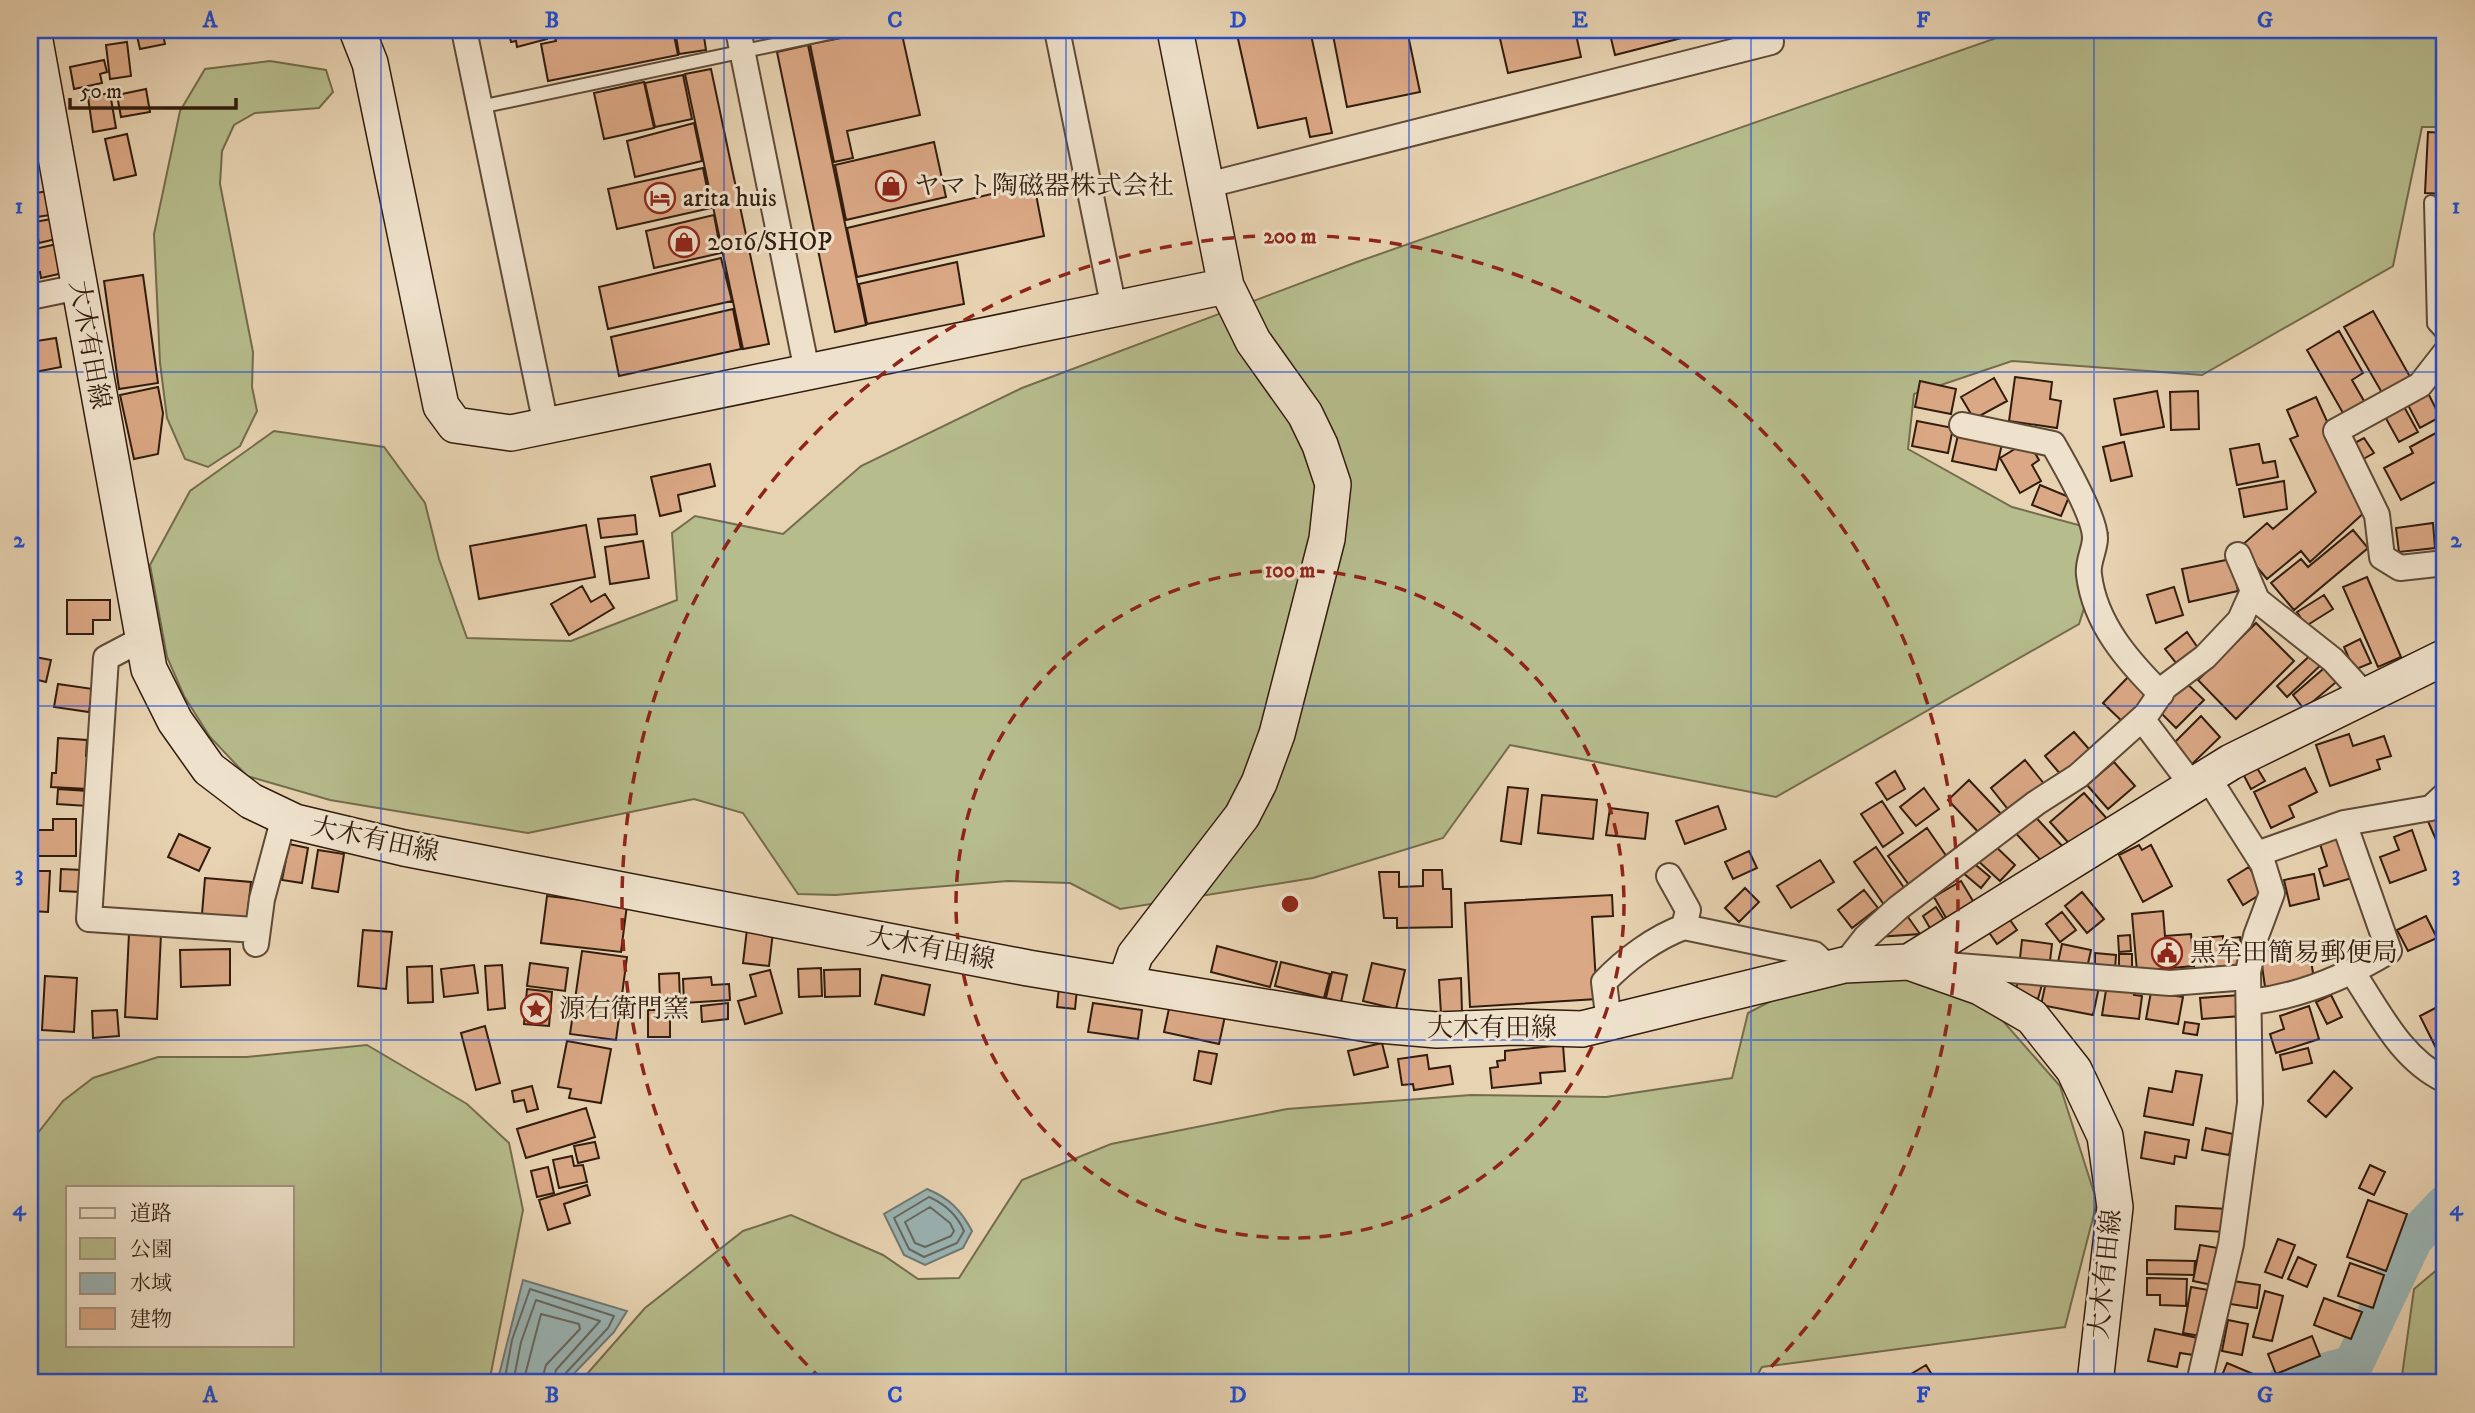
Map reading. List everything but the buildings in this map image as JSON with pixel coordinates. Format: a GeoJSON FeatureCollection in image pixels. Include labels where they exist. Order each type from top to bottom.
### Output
{"type":"FeatureCollection","features":[{"type":"Feature","properties":{"kind":"main road","name":"大木有田線"},"geometry":{"type":"LineString","coordinates":[[33,30],[149,669],[190,746],[209,769],[251,801],[295,822],[418,850],[1125,984],[1368,1024],[1437,1030],[1515,1027],[1582,1029],[1837,967],[1909,962],[1980,987],[2032,1017],[2074,1070],[2105,1136],[2115,1207],[2095,1383]]}},
{"type":"Feature","properties":{"kind":"main road"},"geometry":{"type":"LineString","coordinates":[[358,30],[373,75],[441,406],[455,425],[511,433],[1226,286]]}},
{"type":"Feature","properties":{"kind":"main road"},"geometry":{"type":"LineString","coordinates":[[1125,984],[1135,955],[1242,816],[1259,783],[1277,734],[1327,539],[1333,484],[1320,445],[1305,414],[1253,341],[1226,286],[1175,30]]}},
{"type":"Feature","properties":{"kind":"main road"},"geometry":{"type":"LineString","coordinates":[[1909,962],[2200,781],[2364,694],[2445,657]]}},
{"type":"Feature","properties":{"kind":"street"},"geometry":{"type":"LineString","coordinates":[[464,30],[546,425]]}},
{"type":"Feature","properties":{"kind":"street"},"geometry":{"type":"LineString","coordinates":[[1056,30],[1114,309]]}},
{"type":"Feature","properties":{"kind":"street"},"geometry":{"type":"LineString","coordinates":[[1208,185],[1771,42],[1768,30]]}},
{"type":"Feature","properties":{"kind":"street"},"geometry":{"type":"LineString","coordinates":[[740,40],[807,371]]}},
{"type":"Feature","properties":{"kind":"street"},"geometry":{"type":"LineString","coordinates":[[30,297],[79,287]]}},
{"type":"Feature","properties":{"kind":"street"},"geometry":{"type":"LineString","coordinates":[[2445,353],[2420,385],[2336,431],[2377,515],[2382,557],[2400,568],[2445,563]]}},
{"type":"Feature","properties":{"kind":"street"},"geometry":{"type":"LineString","coordinates":[[1962,425],[2053,444],[2091,521],[2095,537],[2089,575],[2109,632],[2132,665],[2161,694]]}},
{"type":"Feature","properties":{"kind":"street"},"geometry":{"type":"LineString","coordinates":[[2238,555],[2253,591],[2266,607],[2333,660],[2364,694]]}},
{"type":"Feature","properties":{"kind":"street"},"geometry":{"type":"LineString","coordinates":[[1609,1023],[1604,982],[1620,966],[1684,927],[1814,954],[1837,967],[1898,908],[2036,803],[2078,776],[2142,719],[2165,687],[2225,638],[2240,620],[2253,591]]}},
{"type":"Feature","properties":{"kind":"street"},"geometry":{"type":"LineString","coordinates":[[144,638],[106,658],[89,919],[256,938],[284,817]]}},
{"type":"Feature","properties":{"kind":"street"},"geometry":{"type":"LineString","coordinates":[[2142,719],[2200,781],[2257,855],[2272,892],[2256,936],[2249,977],[2250,1103],[2231,1244],[2199,1383]]}},
{"type":"Feature","properties":{"kind":"street"},"geometry":{"type":"LineString","coordinates":[[2257,855],[2344,823],[2431,808],[2445,795]]}},
{"type":"Feature","properties":{"kind":"street"},"geometry":{"type":"LineString","coordinates":[[2251,1002],[2286,998],[2353,973],[2389,951],[2344,823]]}},
{"type":"Feature","properties":{"kind":"street"},"geometry":{"type":"LineString","coordinates":[[1669,876],[1688,910],[1684,927]]}},
{"type":"Feature","properties":{"kind":"street"},"geometry":{"type":"LineString","coordinates":[[1909,962],[2170,983],[2249,977]]}},
{"type":"Feature","properties":{"kind":"street"},"geometry":{"type":"LineString","coordinates":[[2353,973],[2405,1051],[2430,1073],[2445,1080]]}},
{"type":"Feature","properties":{"kind":"lane"},"geometry":{"type":"LineString","coordinates":[[480,107],[740,40],[844,30]]}},
{"type":"Feature","properties":{"kind":"lane"},"geometry":{"type":"LineString","coordinates":[[2431,202],[2434,324],[2445,336]]}},
{"type":"Feature","properties":{"kind":"green space"},"geometry":{"type":"Polygon","coordinates":[[[2019,30],[2445,30],[2445,127],[2422,127],[2393,266],[2202,375],[2012,361],[1914,394],[1908,449],[2012,507],[2108,533],[2079,624],[1776,797],[1510,745],[1443,838],[1313,878],[1120,909],[1070,883],[1008,881],[835,895],[798,894],[743,813],[694,799],[528,833],[330,800],[247,776],[210,737],[184,696],[167,657],[150,565],[190,491],[274,431],[384,447],[425,503],[439,559],[467,638],[571,641],[677,600],[672,533],[695,516],[783,534],[861,466],[1022,388],[1357,262],[2019,30]]]}},
{"type":"Feature","properties":{"kind":"green space"},"geometry":{"type":"Polygon","coordinates":[[[270,61],[326,70],[333,92],[319,108],[255,113],[234,125],[222,151],[220,184],[253,352],[252,387],[257,411],[240,446],[208,467],[185,459],[167,418],[160,363],[154,234],[180,111],[205,69],[270,61]]]}},
{"type":"Feature","properties":{"kind":"green space"},"geometry":{"type":"Polygon","coordinates":[[[1906,976],[1995,1012],[2060,1086],[2097,1202],[2065,1327],[1762,1367],[1753,1383],[579,1383],[645,1308],[743,1231],[791,1215],[883,1255],[918,1279],[959,1278],[1022,1180],[1111,1144],[1287,1109],[1471,1095],[1606,1097],[1732,1078],[1748,1013],[1817,977],[1906,976]]]}},
{"type":"Feature","properties":{"kind":"green space"},"geometry":{"type":"Polygon","coordinates":[[[367,1045],[467,1104],[509,1143],[523,1210],[489,1383],[30,1383],[30,1143],[63,1101],[93,1078],[158,1057],[247,1057],[367,1045]]]}},
{"type":"Feature","properties":{"kind":"green space"},"geometry":{"type":"Polygon","coordinates":[[[2445,1263],[2445,1383],[2401,1383],[2414,1289],[2445,1263]]]}},
{"type":"Feature","properties":{"kind":"water"},"geometry":{"type":"Polygon","coordinates":[[[927,1189],[954,1206],[972,1231],[963,1248],[925,1265],[904,1255],[884,1214],[927,1189]]]}},
{"type":"Feature","properties":{"kind":"water"},"geometry":{"type":"Polygon","coordinates":[[[523,1280],[627,1311],[614,1332],[565,1383],[497,1383],[523,1280]]]}},
{"type":"Feature","properties":{"kind":"waterway"},"geometry":{"type":"LineString","coordinates":[[2287,1383],[2353,1365],[2413,1239],[2445,1205]]}},
{"type":"Feature","properties":{"kind":"place","name":"ヤマト陶磁器株式会社"},"geometry":{"type":"Point","coordinates":[891,186]}},
{"type":"Feature","properties":{"kind":"place","name":"arita huis"},"geometry":{"type":"Point","coordinates":[660,198]}},
{"type":"Feature","properties":{"kind":"place","name":"2016/SHOP"},"geometry":{"type":"Point","coordinates":[684,242]}},
{"type":"Feature","properties":{"kind":"place","name":"黒牟田簡易郵便局"},"geometry":{"type":"Point","coordinates":[2167,953]}},
{"type":"Feature","properties":{"kind":"place","name":"源右衛門窯"},"geometry":{"type":"Point","coordinates":[536,1009]}}]}
